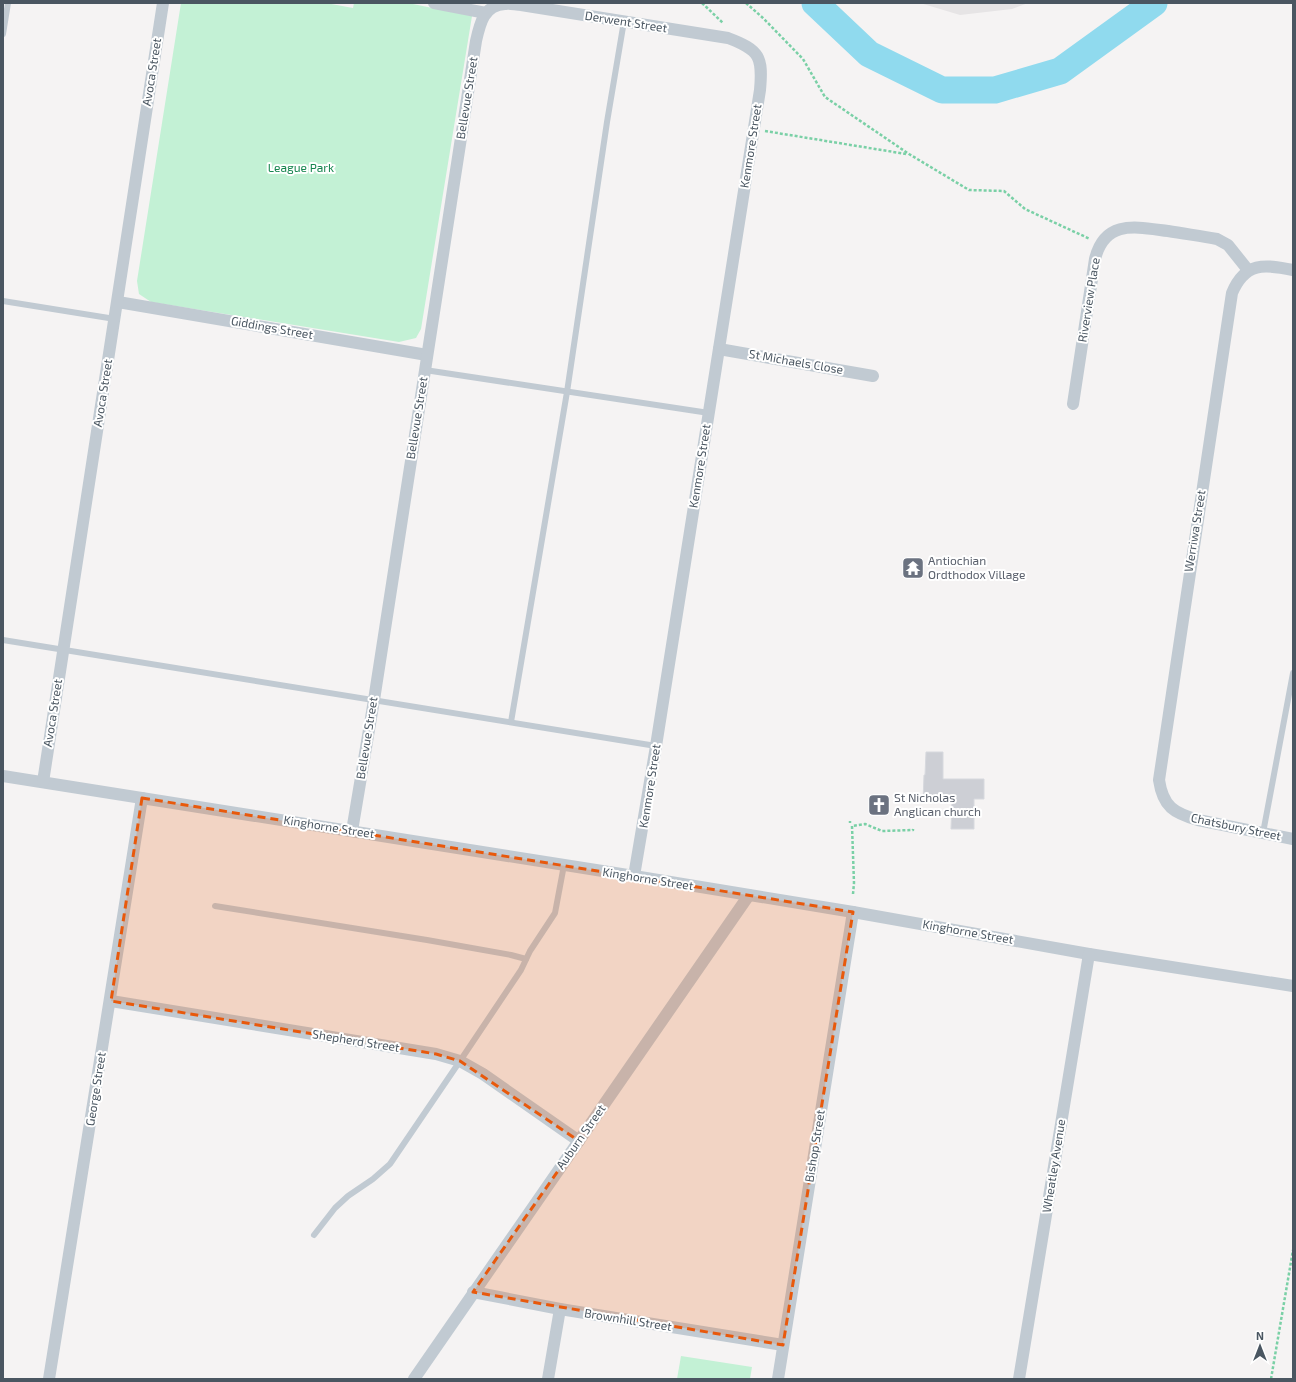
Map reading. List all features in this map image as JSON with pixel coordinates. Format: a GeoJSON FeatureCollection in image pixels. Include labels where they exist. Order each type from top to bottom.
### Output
{"type":"FeatureCollection","features":[{"type":"Feature","properties":{"kind":"street","name":"Avoca Street"},"geometry":{"type":"LineString","coordinates":[[43,782],[163,3]]}},
{"type":"Feature","properties":{"kind":"street"},"geometry":{"type":"LineString","coordinates":[[434,3],[488,11]]}},
{"type":"Feature","properties":{"kind":"street","name":"Derwent Street"},"geometry":{"type":"LineString","coordinates":[[488,11],[505,4],[521,5],[728,38],[746,44],[758,56]]}},
{"type":"Feature","properties":{"kind":"street","name":"Bellevue Street"},"geometry":{"type":"LineString","coordinates":[[352,831],[374,700],[476,41],[480,24],[488,11]]}},
{"type":"Feature","properties":{"kind":"street","name":"Kenmore Street"},"geometry":{"type":"LineString","coordinates":[[634,876],[754,129],[762,71],[758,56]]}},
{"type":"Feature","properties":{"kind":"street","name":"Riverview Place"},"geometry":{"type":"LineString","coordinates":[[1073,404],[1095,259],[1100,244],[1113,232],[1131,226],[1213,238],[1228,244],[1248,270]]}},
{"type":"Feature","properties":{"kind":"street"},"geometry":{"type":"LineString","coordinates":[[1248,270],[1265,266],[1293,270]]}},
{"type":"Feature","properties":{"kind":"street","name":"Werriwa Street"},"geometry":{"type":"LineString","coordinates":[[1164,798],[1159,780],[1159,772],[1230,303],[1236,284],[1241,276],[1248,270]]}},
{"type":"Feature","properties":{"kind":"street","name":"Giddings Street"},"geometry":{"type":"LineString","coordinates":[[118,302],[427,355]]}},
{"type":"Feature","properties":{"kind":"street","name":"St Michaels Close"},"geometry":{"type":"LineString","coordinates":[[718,349],[873,376]]}},
{"type":"Feature","properties":{"kind":"street","name":"Kinghorne Street"},"geometry":{"type":"LineString","coordinates":[[3,776],[634,876],[853,912],[1089,954],[1293,986]]}},
{"type":"Feature","properties":{"kind":"street","name":"George Street"},"geometry":{"type":"LineString","coordinates":[[49,1379],[142,798]]}},
{"type":"Feature","properties":{"kind":"street","name":"Chatsbury Street"},"geometry":{"type":"LineString","coordinates":[[1164,798],[1171,808],[1184,816],[1262,833],[1293,838]]}},
{"type":"Feature","properties":{"kind":"street","name":"Auburn Street"},"geometry":{"type":"LineString","coordinates":[[414,1379],[749,895]]}},
{"type":"Feature","properties":{"kind":"street","name":"Bishop Street"},"geometry":{"type":"LineString","coordinates":[[778,1379],[853,912]]}},
{"type":"Feature","properties":{"kind":"street","name":"Wheatley Avenue"},"geometry":{"type":"LineString","coordinates":[[1019,1379],[1089,954]]}},
{"type":"Feature","properties":{"kind":"street","name":"Shepherd Street"},"geometry":{"type":"LineString","coordinates":[[110,1001],[436,1054],[460,1061],[483,1074],[579,1141]]}},
{"type":"Feature","properties":{"kind":"street","name":"Brownhill Street"},"geometry":{"type":"LineString","coordinates":[[473,1292],[560,1309],[783,1345]]}},
{"type":"Feature","properties":{"kind":"street"},"geometry":{"type":"LineString","coordinates":[[548,1379],[560,1309]]}},
{"type":"Feature","properties":{"kind":"lane"},"geometry":{"type":"LineString","coordinates":[[3,34],[8,3]]}},
{"type":"Feature","properties":{"kind":"lane"},"geometry":{"type":"LineString","coordinates":[[511,722],[567,392],[607,122],[624,21]]}},
{"type":"Feature","properties":{"kind":"lane"},"geometry":{"type":"LineString","coordinates":[[3,301],[115,319]]}},
{"type":"Feature","properties":{"kind":"lane"},"geometry":{"type":"LineString","coordinates":[[425,370],[709,413]]}},
{"type":"Feature","properties":{"kind":"lane"},"geometry":{"type":"LineString","coordinates":[[3,640],[656,746]]}},
{"type":"Feature","properties":{"kind":"lane"},"geometry":{"type":"LineString","coordinates":[[1262,833],[1293,673]]}},
{"type":"Feature","properties":{"kind":"lane"},"geometry":{"type":"LineString","coordinates":[[314,1235],[335,1208],[348,1196],[373,1179],[390,1164],[460,1061],[521,970],[526,959],[555,913],[564,865]]}},
{"type":"Feature","properties":{"kind":"lane"},"geometry":{"type":"LineString","coordinates":[[215,906],[427,940],[526,959]]}},
{"type":"Feature","properties":{"kind":"path"},"geometry":{"type":"LineString","coordinates":[[746,3],[763,18],[803,59],[825,97],[909,154],[969,190],[1004,191],[1025,209],[1100,244]]}},
{"type":"Feature","properties":{"kind":"path"},"geometry":{"type":"LineString","coordinates":[[754,129],[909,154]]}},
{"type":"Feature","properties":{"kind":"path"},"geometry":{"type":"LineString","coordinates":[[853,894],[852,826],[865,824],[882,831],[914,829]]}},
{"type":"Feature","properties":{"kind":"path"},"geometry":{"type":"LineString","coordinates":[[1271,1379],[1293,1250]]}},
{"type":"Feature","properties":{"kind":"highlighted area"},"geometry":{"type":"Polygon","coordinates":[[[142,798],[853,912],[783,1345],[473,1292],[579,1141],[460,1061],[436,1054],[111,1001],[142,798]]]}},
{"type":"Feature","properties":{"kind":"shaded area"},"geometry":{"type":"Polygon","coordinates":[[[920,3],[1028,3],[1012,9],[960,15],[920,3]]]}},
{"type":"Feature","properties":{"kind":"green space","name":"League Park"},"geometry":{"type":"Polygon","coordinates":[[[181,3],[326,3],[353,8],[354,3],[408,3],[472,16],[421,329],[416,338],[399,342],[151,302],[139,294],[137,281],[181,3]]]}},
{"type":"Feature","properties":{"kind":"green space"},"geometry":{"type":"Polygon","coordinates":[[[681,1356],[752,1367],[750,1379],[677,1379],[681,1356]]]}},
{"type":"Feature","properties":{"kind":"building"},"geometry":{"type":"Polygon","coordinates":[[[926,752],[943,752],[943,779],[984,779],[984,799],[974,799],[974,829],[951,829],[952,802],[923,802],[926,752]]]}},
{"type":"Feature","properties":{"kind":"waterway"},"geometry":{"type":"LineString","coordinates":[[815,3],[869,54],[942,90],[995,90],[1060,71],[1154,3]]}},
{"type":"Feature","properties":{"kind":"place","name":"Antiochian Ordthodox Village"},"geometry":{"type":"Point","coordinates":[913,568]}},
{"type":"Feature","properties":{"kind":"place","name":"St Nicholas Anglican church"},"geometry":{"type":"Point","coordinates":[879,805]}}]}
